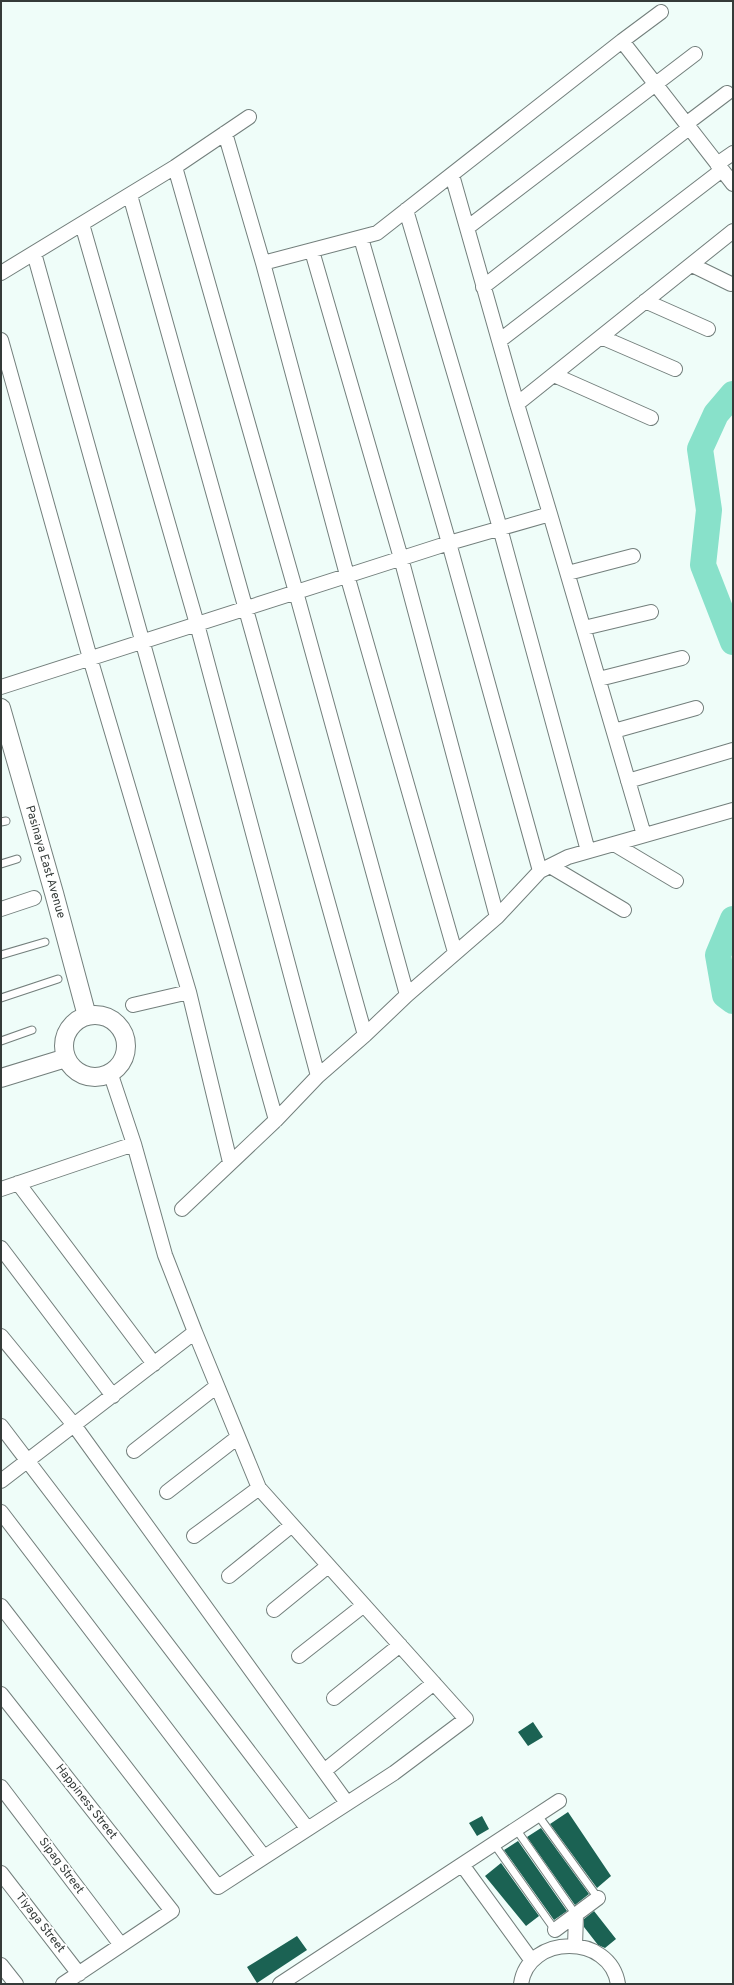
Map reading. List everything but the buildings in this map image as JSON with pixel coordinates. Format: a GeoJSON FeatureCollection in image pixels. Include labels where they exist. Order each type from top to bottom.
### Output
{"type":"FeatureCollection","features":[{"type":"Feature","properties":{"kind":"street"},"geometry":{"type":"LineString","coordinates":[[263,263],[377,234],[661,12]]}},
{"type":"Feature","properties":{"kind":"street"},"geometry":{"type":"LineString","coordinates":[[622,41],[733,184]]}},
{"type":"Feature","properties":{"kind":"street"},"geometry":{"type":"LineString","coordinates":[[467,228],[695,54]]}},
{"type":"Feature","properties":{"kind":"street"},"geometry":{"type":"LineString","coordinates":[[484,286],[727,93]]}},
{"type":"Feature","properties":{"kind":"street"},"geometry":{"type":"LineString","coordinates":[[1,273],[175,168],[249,117]]}},
{"type":"Feature","properties":{"kind":"street"},"geometry":{"type":"LineString","coordinates":[[225,133],[263,263],[347,576],[455,952]]}},
{"type":"Feature","properties":{"kind":"street"},"geometry":{"type":"LineString","coordinates":[[499,341],[720,167],[733,153]]}},
{"type":"Feature","properties":{"kind":"street"},"geometry":{"type":"LineString","coordinates":[[175,168],[296,592],[406,995]]}},
{"type":"Feature","properties":{"kind":"street"},"geometry":{"type":"LineString","coordinates":[[452,175],[517,404],[644,835]]}},
{"type":"Feature","properties":{"kind":"street"},"geometry":{"type":"LineString","coordinates":[[130,195],[365,1035]]}},
{"type":"Feature","properties":{"kind":"street"},"geometry":{"type":"LineString","coordinates":[[406,210],[500,528],[588,851]]}},
{"type":"Feature","properties":{"kind":"street"},"geometry":{"type":"LineString","coordinates":[[82,224],[197,624],[318,1076]]}},
{"type":"Feature","properties":{"kind":"street"},"geometry":{"type":"LineString","coordinates":[[517,404],[733,231]]}},
{"type":"Feature","properties":{"kind":"street"},"geometry":{"type":"LineString","coordinates":[[361,238],[545,869],[624,910]]}},
{"type":"Feature","properties":{"kind":"street"},"geometry":{"type":"LineString","coordinates":[[312,251],[401,558],[497,917]]}},
{"type":"Feature","properties":{"kind":"street"},"geometry":{"type":"LineString","coordinates":[[34,253],[276,1120]]}},
{"type":"Feature","properties":{"kind":"street"},"geometry":{"type":"LineString","coordinates":[[692,265],[731,284]]}},
{"type":"Feature","properties":{"kind":"street"},"geometry":{"type":"LineString","coordinates":[[645,301],[708,329]]}},
{"type":"Feature","properties":{"kind":"street"},"geometry":{"type":"LineString","coordinates":[[601,337],[675,369]]}},
{"type":"Feature","properties":{"kind":"street"},"geometry":{"type":"LineString","coordinates":[[1,340],[90,658],[189,992],[230,1162]]}},
{"type":"Feature","properties":{"kind":"street"},"geometry":{"type":"LineString","coordinates":[[554,375],[651,418]]}},
{"type":"Feature","properties":{"kind":"street"},"geometry":{"type":"LineString","coordinates":[[1,687],[401,558],[550,514]]}},
{"type":"Feature","properties":{"kind":"street"},"geometry":{"type":"LineString","coordinates":[[568,573],[633,556]]}},
{"type":"Feature","properties":{"kind":"street"},"geometry":{"type":"LineString","coordinates":[[584,628],[652,612]]}},
{"type":"Feature","properties":{"kind":"street"},"geometry":{"type":"LineString","coordinates":[[599,679],[682,658]]}},
{"type":"Feature","properties":{"kind":"street","name":"Pasinaya East Avenue"},"geometry":{"type":"LineString","coordinates":[[1,708],[54,893],[87,1016]]}},
{"type":"Feature","properties":{"kind":"street"},"geometry":{"type":"LineString","coordinates":[[614,731],[696,708]]}},
{"type":"Feature","properties":{"kind":"street"},"geometry":{"type":"LineString","coordinates":[[628,781],[733,750]]}},
{"type":"Feature","properties":{"kind":"street"},"geometry":{"type":"LineString","coordinates":[[182,1209],[276,1120],[318,1076],[365,1035],[406,995],[497,917],[545,869],[568,857],[733,810]]}},
{"type":"Feature","properties":{"kind":"street"},"geometry":{"type":"LineString","coordinates":[[614,844],[676,881]]}},
{"type":"Feature","properties":{"kind":"street"},"geometry":{"type":"LineString","coordinates":[[1,909],[34,898]]}},
{"type":"Feature","properties":{"kind":"street"},"geometry":{"type":"LineString","coordinates":[[134,1005],[189,992]]}},
{"type":"Feature","properties":{"kind":"street"},"geometry":{"type":"LineString","coordinates":[[94,1015],[107,1018],[118,1026],[124,1039],[124,1054],[116,1068],[103,1075],[88,1076],[74,1069],[66,1058],[64,1049],[66,1034],[74,1022],[87,1016],[94,1015]]}},
{"type":"Feature","properties":{"kind":"street"},"geometry":{"type":"LineString","coordinates":[[1,1078],[66,1058]]}},
{"type":"Feature","properties":{"kind":"street"},"geometry":{"type":"LineString","coordinates":[[1,1606],[218,1887],[394,1773],[466,1719],[259,1488],[164,1255],[134,1144],[110,1072]]}},
{"type":"Feature","properties":{"kind":"street"},"geometry":{"type":"LineString","coordinates":[[1,1189],[134,1144]]}},
{"type":"Feature","properties":{"kind":"street"},"geometry":{"type":"LineString","coordinates":[[18,1184],[154,1364]]}},
{"type":"Feature","properties":{"kind":"street"},"geometry":{"type":"LineString","coordinates":[[1,1248],[113,1396]]}},
{"type":"Feature","properties":{"kind":"street"},"geometry":{"type":"LineString","coordinates":[[1,1481],[195,1332]]}},
{"type":"Feature","properties":{"kind":"street"},"geometry":{"type":"LineString","coordinates":[[1,1336],[74,1426],[347,1803]]}},
{"type":"Feature","properties":{"kind":"street"},"geometry":{"type":"LineString","coordinates":[[134,1451],[217,1386]]}},
{"type":"Feature","properties":{"kind":"street"},"geometry":{"type":"LineString","coordinates":[[1,1426],[307,1828]]}},
{"type":"Feature","properties":{"kind":"street"},"geometry":{"type":"LineString","coordinates":[[167,1492],[238,1437]]}},
{"type":"Feature","properties":{"kind":"street"},"geometry":{"type":"LineString","coordinates":[[194,1536],[259,1488]]}},
{"type":"Feature","properties":{"kind":"street"},"geometry":{"type":"LineString","coordinates":[[1,1512],[264,1857]]}},
{"type":"Feature","properties":{"kind":"street"},"geometry":{"type":"LineString","coordinates":[[229,1576],[292,1525]]}},
{"type":"Feature","properties":{"kind":"street"},"geometry":{"type":"LineString","coordinates":[[274,1610],[328,1566]]}},
{"type":"Feature","properties":{"kind":"street"},"geometry":{"type":"LineString","coordinates":[[299,1656],[364,1605]]}},
{"type":"Feature","properties":{"kind":"street"},"geometry":{"type":"LineString","coordinates":[[334,1698],[400,1645]]}},
{"type":"Feature","properties":{"kind":"street"},"geometry":{"type":"LineString","coordinates":[[324,1771],[434,1683]]}},
{"type":"Feature","properties":{"kind":"street","name":"Happiness Street"},"geometry":{"type":"LineString","coordinates":[[1,1694],[172,1911],[121,1945]]}},
{"type":"Feature","properties":{"kind":"street","name":"Sipag Street"},"geometry":{"type":"LineString","coordinates":[[1,1787],[121,1945]]}},
{"type":"Feature","properties":{"kind":"street"},"geometry":{"type":"LineString","coordinates":[[280,1984],[463,1866],[559,1801]]}},
{"type":"Feature","properties":{"kind":"street"},"geometry":{"type":"LineString","coordinates":[[463,1866],[532,1961]]}},
{"type":"Feature","properties":{"kind":"street","name":"Tiyaga Street"},"geometry":{"type":"LineString","coordinates":[[1,1873],[79,1974]]}},
{"type":"Feature","properties":{"kind":"street"},"geometry":{"type":"LineString","coordinates":[[555,1930],[598,1898]]}},
{"type":"Feature","properties":{"kind":"street"},"geometry":{"type":"LineString","coordinates":[[575,1946],[576,1915]]}},
{"type":"Feature","properties":{"kind":"street"},"geometry":{"type":"LineString","coordinates":[[63,1984],[121,1945]]}},
{"type":"Feature","properties":{"kind":"street"},"geometry":{"type":"LineString","coordinates":[[521,1984],[521,1979],[532,1961],[549,1949],[569,1945],[589,1948],[606,1960],[617,1978],[618,1984]]}},
{"type":"Feature","properties":{"kind":"street"},"geometry":{"type":"LineString","coordinates":[[1,1965],[16,1984]]}},
{"type":"Feature","properties":{"kind":"lane"},"geometry":{"type":"LineString","coordinates":[[1,864],[17,860]]}},
{"type":"Feature","properties":{"kind":"lane"},"geometry":{"type":"LineString","coordinates":[[1,955],[45,942]]}},
{"type":"Feature","properties":{"kind":"lane"},"geometry":{"type":"LineString","coordinates":[[1,998],[58,979]]}},
{"type":"Feature","properties":{"kind":"lane"},"geometry":{"type":"LineString","coordinates":[[1,1041],[32,1030]]}},
{"type":"Feature","properties":{"kind":"lane"},"geometry":{"type":"LineString","coordinates":[[538,1814],[598,1898]]}},
{"type":"Feature","properties":{"kind":"lane"},"geometry":{"type":"LineString","coordinates":[[516,1829],[576,1915]]}},
{"type":"Feature","properties":{"kind":"lane"},"geometry":{"type":"LineString","coordinates":[[494,1844],[555,1930]]}},
{"type":"Feature","properties":{"kind":"waterway"},"geometry":{"type":"LineString","coordinates":[[733,394],[716,414],[700,449],[709,510],[703,565],[733,642]]}},
{"type":"Feature","properties":{"kind":"waterway"},"geometry":{"type":"LineString","coordinates":[[733,919],[718,955],[725,995],[733,1001]]}}]}
